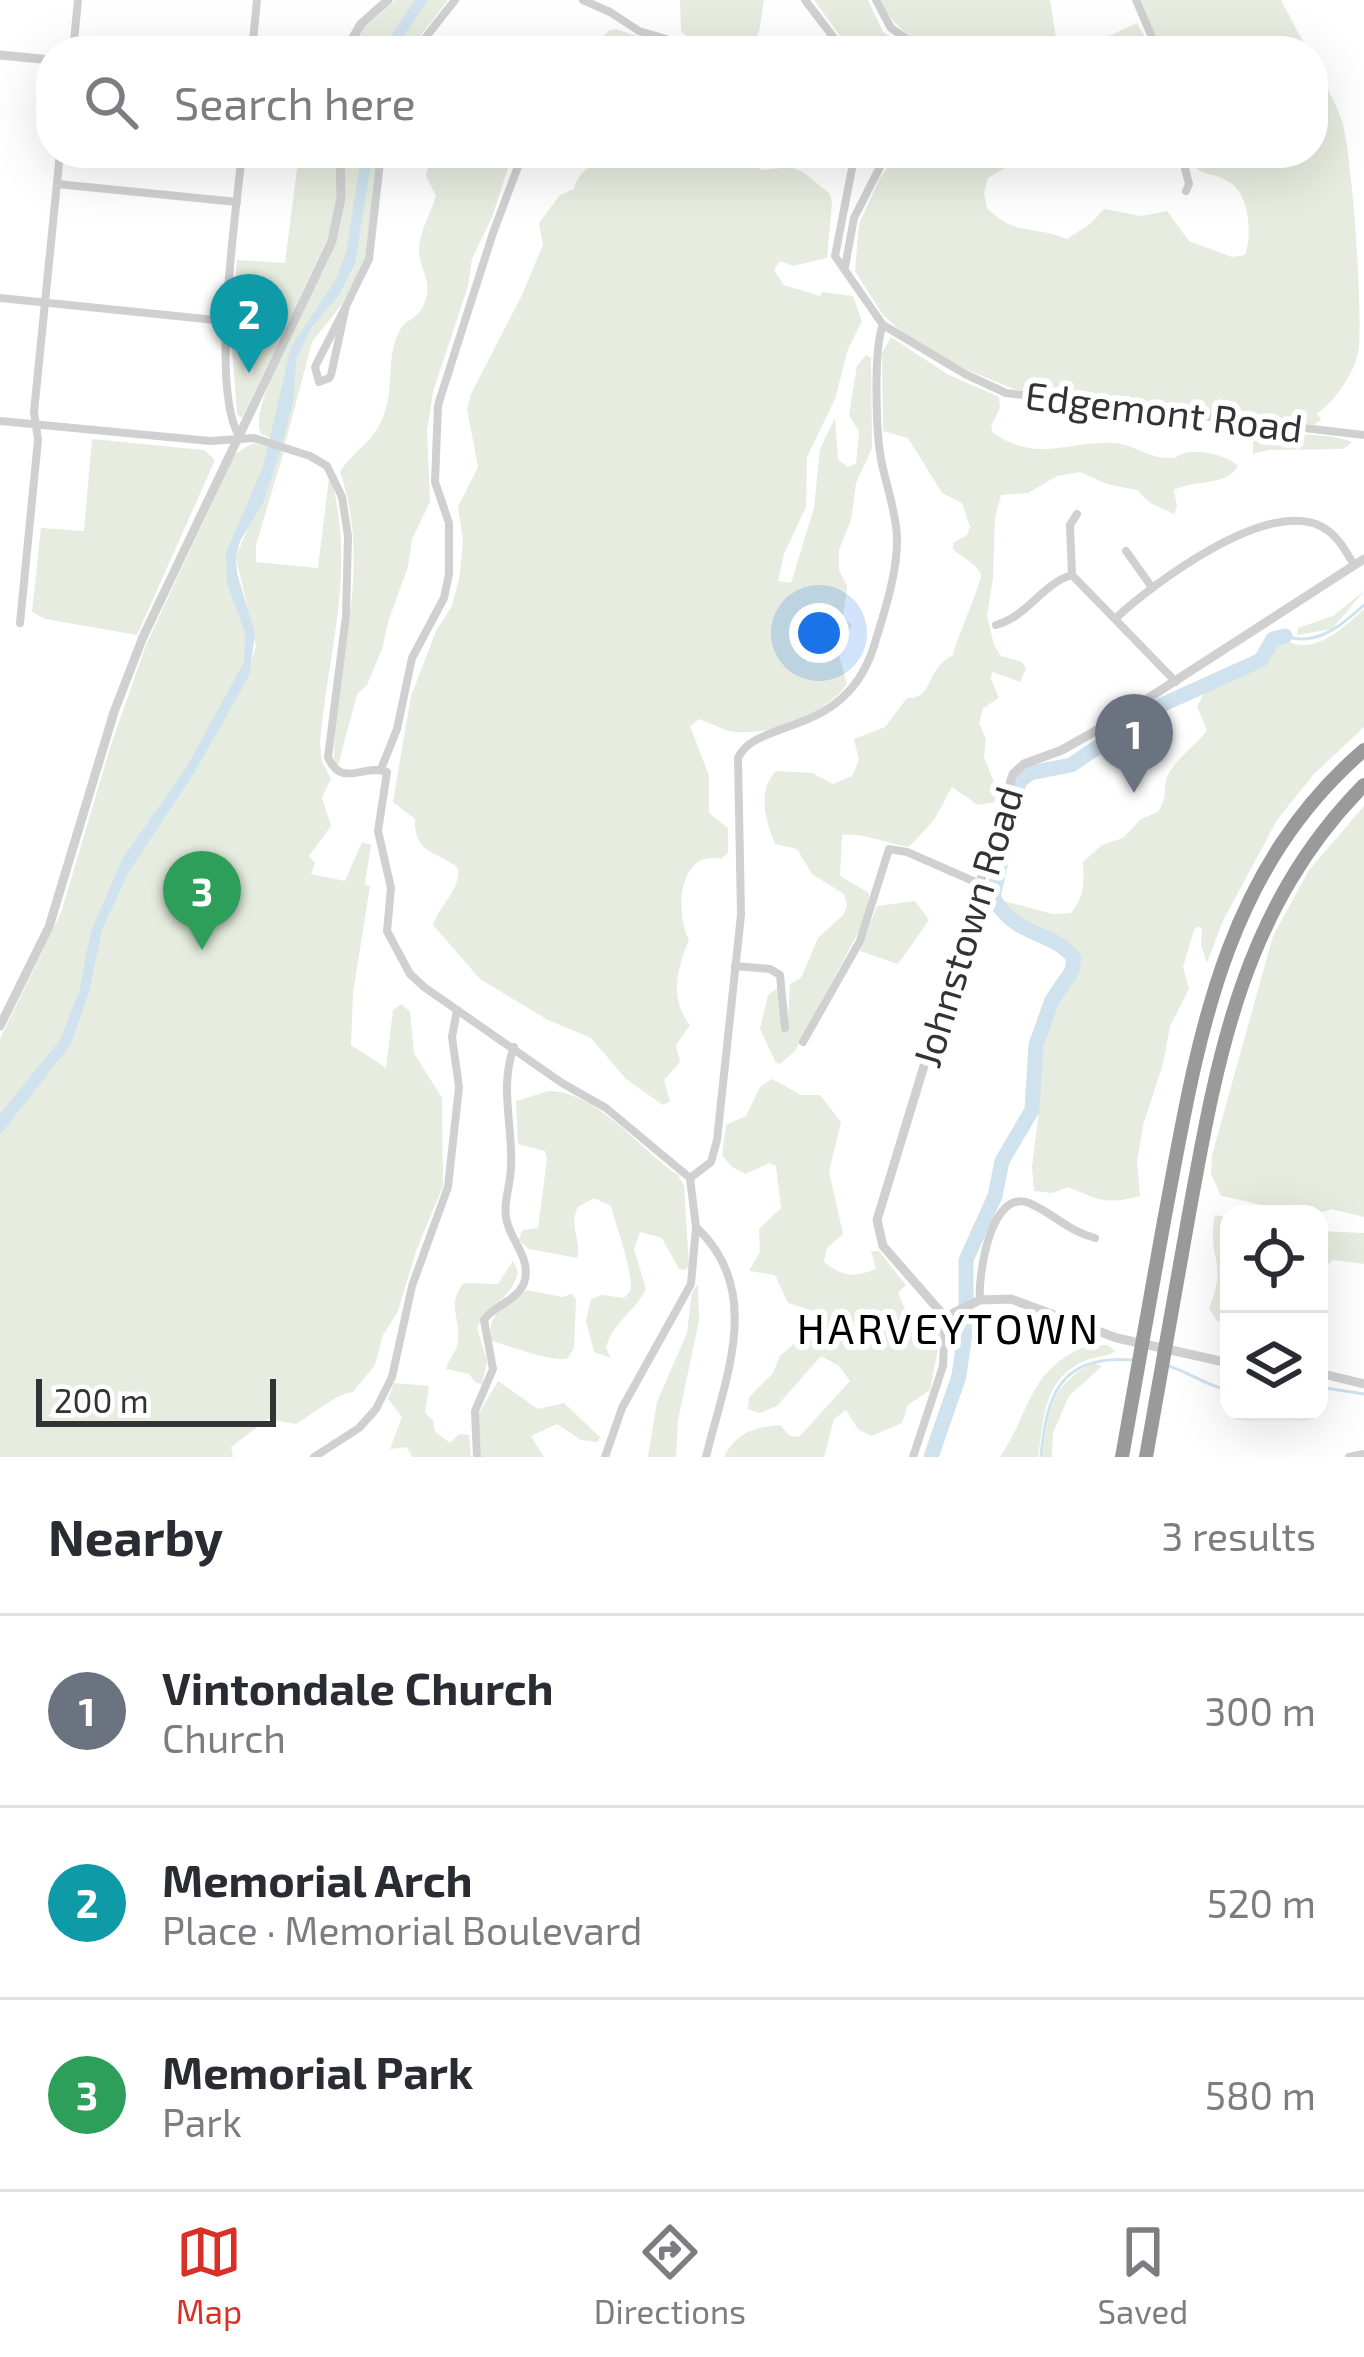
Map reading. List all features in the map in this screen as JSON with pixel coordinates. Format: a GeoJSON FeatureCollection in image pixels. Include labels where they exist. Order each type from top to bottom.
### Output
{"type":"FeatureCollection","features":[{"type":"Feature","properties":{"kind":"highway"},"geometry":{"type":"LineString","coordinates":[[1121,1457],[1203,1024],[1228,944],[1285,839],[1329,784],[1364,750]]}},
{"type":"Feature","properties":{"kind":"highway"},"geometry":{"type":"LineString","coordinates":[[1146,1457],[1221,1050],[1254,948],[1307,851],[1364,784]]}},
{"type":"Feature","properties":{"kind":"street"},"geometry":{"type":"LineString","coordinates":[[75,36],[79,0]]}},
{"type":"Feature","properties":{"kind":"street"},"geometry":{"type":"LineString","coordinates":[[253,36],[257,0]]}},
{"type":"Feature","properties":{"kind":"street"},"geometry":{"type":"LineString","coordinates":[[354,36],[388,0]]}},
{"type":"Feature","properties":{"kind":"street"},"geometry":{"type":"LineString","coordinates":[[427,36],[455,0]]}},
{"type":"Feature","properties":{"kind":"street"},"geometry":{"type":"LineString","coordinates":[[583,0],[655,36]]}},
{"type":"Feature","properties":{"kind":"street"},"geometry":{"type":"LineString","coordinates":[[805,0],[833,36]]}},
{"type":"Feature","properties":{"kind":"street"},"geometry":{"type":"LineString","coordinates":[[876,0],[892,28],[903,36]]}},
{"type":"Feature","properties":{"kind":"street"},"geometry":{"type":"LineString","coordinates":[[1136,0],[1152,36]]}},
{"type":"Feature","properties":{"kind":"street"},"geometry":{"type":"LineString","coordinates":[[0,56],[36,59]]}},
{"type":"Feature","properties":{"kind":"street"},"geometry":{"type":"LineString","coordinates":[[20,623],[59,168]]}},
{"type":"Feature","properties":{"kind":"street"},"geometry":{"type":"LineString","coordinates":[[239,437],[232,420],[226,321],[241,168]]}},
{"type":"Feature","properties":{"kind":"street"},"geometry":{"type":"LineString","coordinates":[[0,1026],[58,902],[134,658],[332,241],[341,198],[340,168]]}},
{"type":"Feature","properties":{"kind":"street"},"geometry":{"type":"LineString","coordinates":[[346,306],[330,376],[319,382],[315,367],[369,259],[379,168]]}},
{"type":"Feature","properties":{"kind":"street"},"geometry":{"type":"LineString","coordinates":[[381,769],[397,729],[412,658],[448,582],[449,523],[435,482],[441,395],[518,168]]}},
{"type":"Feature","properties":{"kind":"street","name":"Edgemont Road"},"geometry":{"type":"LineString","coordinates":[[852,168],[835,256],[883,325],[965,374],[1016,395],[1364,435]]}},
{"type":"Feature","properties":{"kind":"street"},"geometry":{"type":"LineString","coordinates":[[845,267],[854,218],[879,168]]}},
{"type":"Feature","properties":{"kind":"street"},"geometry":{"type":"LineString","coordinates":[[1185,168],[1186,190]]}},
{"type":"Feature","properties":{"kind":"street"},"geometry":{"type":"LineString","coordinates":[[57,184],[238,202]]}},
{"type":"Feature","properties":{"kind":"street"},"geometry":{"type":"LineString","coordinates":[[0,298],[226,321]]}},
{"type":"Feature","properties":{"kind":"street"},"geometry":{"type":"LineString","coordinates":[[689,1178],[707,1166],[716,1150],[741,906],[738,758],[746,744],[817,717],[850,691],[874,647],[895,561],[896,527],[879,439],[878,344],[883,325]]}},
{"type":"Feature","properties":{"kind":"street"},"geometry":{"type":"LineString","coordinates":[[0,421],[210,441],[239,437],[282,446],[327,466],[345,512],[346,616],[328,758],[333,769],[344,775],[381,769]]}},
{"type":"Feature","properties":{"kind":"street"},"geometry":{"type":"LineString","coordinates":[[1077,514],[1070,526],[1072,574],[1176,682]]}},
{"type":"Feature","properties":{"kind":"street"},"geometry":{"type":"LineString","coordinates":[[1116,618],[1151,586],[1243,533],[1296,522],[1315,524],[1330,531],[1359,562]]}},
{"type":"Feature","properties":{"kind":"street"},"geometry":{"type":"LineString","coordinates":[[1126,551],[1151,586]]}},
{"type":"Feature","properties":{"kind":"street","name":"Johnstown Road"},"geometry":{"type":"LineString","coordinates":[[945,1317],[883,1246],[877,1220],[982,884],[1007,787],[1018,769],[1077,742],[1176,682],[1359,562]]}},
{"type":"Feature","properties":{"kind":"street"},"geometry":{"type":"LineString","coordinates":[[996,626],[1014,619],[1072,574]]}},
{"type":"Feature","properties":{"kind":"street"},"geometry":{"type":"LineString","coordinates":[[381,769],[388,776],[378,831],[392,888],[387,931],[410,974],[562,1083],[606,1108],[689,1178],[696,1227],[691,1284],[644,1365],[615,1424],[605,1457]]}},
{"type":"Feature","properties":{"kind":"street"},"geometry":{"type":"LineString","coordinates":[[803,1042],[860,941],[889,849],[982,884]]}},
{"type":"Feature","properties":{"kind":"street"},"geometry":{"type":"LineString","coordinates":[[734,966],[770,969],[780,975],[785,1028]]}},
{"type":"Feature","properties":{"kind":"street"},"geometry":{"type":"LineString","coordinates":[[314,1457],[359,1429],[376,1409],[392,1377],[412,1286],[448,1187],[459,1087],[452,1037],[457,1010]]}},
{"type":"Feature","properties":{"kind":"street"},"geometry":{"type":"LineString","coordinates":[[477,1457],[476,1411],[494,1369],[484,1320],[516,1294],[525,1275],[506,1215],[512,1170],[507,1092],[514,1047]]}},
{"type":"Feature","properties":{"kind":"street"},"geometry":{"type":"LineString","coordinates":[[978,1301],[985,1249],[999,1217],[1012,1204],[1029,1203],[1066,1228],[1095,1238]]}},
{"type":"Feature","properties":{"kind":"street"},"geometry":{"type":"LineString","coordinates":[[696,1227],[726,1271],[738,1318],[706,1457]]}},
{"type":"Feature","properties":{"kind":"street"},"geometry":{"type":"LineString","coordinates":[[913,1457],[943,1366],[945,1317],[978,1301],[1001,1298],[1028,1303],[1117,1338],[1220,1361]]}},
{"type":"Feature","properties":{"kind":"street"},"geometry":{"type":"LineString","coordinates":[[1328,1374],[1364,1384]]}},
{"type":"Feature","properties":{"kind":"street"},"geometry":{"type":"LineString","coordinates":[[1349,1457],[1364,1454]]}},
{"type":"Feature","properties":{"kind":"shaded area"},"geometry":{"type":"Polygon","coordinates":[[[395,0],[448,0],[420,36],[359,36],[395,0]]]}},
{"type":"Feature","properties":{"kind":"shaded area"},"geometry":{"type":"Polygon","coordinates":[[[680,0],[764,0],[757,36],[687,36],[681,32],[680,0]]]}},
{"type":"Feature","properties":{"kind":"shaded area"},"geometry":{"type":"Polygon","coordinates":[[[814,0],[868,0],[889,36],[840,36],[814,0]]]}},
{"type":"Feature","properties":{"kind":"shaded area"},"geometry":{"type":"Polygon","coordinates":[[[881,0],[1050,0],[1056,36],[910,36],[881,0]]]}},
{"type":"Feature","properties":{"kind":"shaded area"},"geometry":{"type":"Polygon","coordinates":[[[1139,0],[1281,0],[1300,36],[1156,36],[1139,0]]]}},
{"type":"Feature","properties":{"kind":"shaded area"},"geometry":{"type":"Polygon","coordinates":[[[1137,23],[1144,36],[1109,36],[1137,23]]]}},
{"type":"Feature","properties":{"kind":"shaded area"},"geometry":{"type":"Polygon","coordinates":[[[616,29],[637,36],[603,36],[616,29]]]}},
{"type":"Feature","properties":{"kind":"shaded area"},"geometry":{"type":"Polygon","coordinates":[[[1328,90],[1337,107],[1346,138],[1353,200],[1358,353],[1348,378],[1317,413],[1321,420],[1314,425],[1016,390],[958,366],[904,334],[883,315],[855,271],[859,224],[888,168],[1005,168],[988,178],[987,208],[1017,227],[1067,239],[1104,209],[1141,216],[1167,211],[1189,241],[1232,257],[1245,255],[1249,227],[1242,197],[1231,183],[1196,168],[1328,168],[1328,90]]]}},
{"type":"Feature","properties":{"kind":"shaded area"},"geometry":{"type":"Polygon","coordinates":[[[297,168],[336,168],[337,200],[329,236],[242,418],[237,414],[231,335],[237,260],[285,263],[297,168]]]}},
{"type":"Feature","properties":{"kind":"shaded area"},"geometry":{"type":"Polygon","coordinates":[[[344,168],[375,168],[365,261],[342,304],[312,342],[285,444],[261,434],[264,396],[337,237],[344,168]]]}},
{"type":"Feature","properties":{"kind":"shaded area"},"geometry":{"type":"Polygon","coordinates":[[[428,168],[508,168],[472,259],[468,286],[433,392],[427,431],[430,502],[412,539],[382,649],[367,685],[357,694],[338,766],[334,762],[336,725],[353,581],[350,509],[340,472],[378,428],[387,404],[396,339],[421,310],[427,295],[419,249],[436,196],[426,176],[428,168]]]}},
{"type":"Feature","properties":{"kind":"shaded area"},"geometry":{"type":"Polygon","coordinates":[[[793,168],[830,194],[827,258],[793,266],[780,261],[774,270],[784,285],[820,296],[822,292],[853,296],[862,321],[848,349],[835,399],[807,457],[806,507],[784,554],[778,581],[791,583],[814,508],[820,449],[835,418],[838,460],[848,467],[856,464],[859,432],[849,415],[857,366],[866,355],[871,358],[872,448],[856,483],[851,520],[839,550],[839,570],[847,586],[843,617],[852,625],[837,648],[847,684],[811,714],[780,726],[735,732],[699,719],[690,726],[709,776],[709,813],[728,828],[728,853],[696,864],[684,886],[682,915],[689,940],[677,994],[690,1025],[676,1045],[680,1062],[664,1080],[670,1101],[663,1105],[626,1079],[591,1038],[548,1020],[480,979],[433,925],[456,883],[458,868],[422,845],[415,819],[393,802],[411,696],[459,580],[463,541],[458,507],[478,467],[467,409],[471,394],[543,245],[539,223],[560,195],[574,189],[586,170],[793,168]]]}},
{"type":"Feature","properties":{"kind":"shaded area"},"geometry":{"type":"Polygon","coordinates":[[[891,337],[947,374],[999,397],[1000,408],[991,426],[993,433],[1011,443],[1042,449],[1121,444],[1167,458],[1198,452],[1221,456],[1238,466],[1218,480],[1174,490],[1174,514],[1150,503],[1137,490],[1080,472],[1057,476],[1028,493],[1001,495],[987,616],[1001,656],[1022,662],[1026,669],[1020,682],[992,672],[999,698],[983,708],[979,723],[986,739],[984,757],[998,793],[996,802],[978,805],[952,787],[934,820],[909,847],[842,835],[840,876],[869,893],[868,914],[795,1051],[780,1064],[760,1029],[768,995],[778,988],[788,1019],[790,984],[801,978],[818,938],[847,906],[844,894],[812,874],[797,849],[775,844],[766,816],[766,788],[776,771],[812,773],[833,784],[852,776],[859,760],[854,739],[885,727],[907,698],[922,694],[937,668],[953,655],[981,574],[953,549],[953,543],[967,535],[970,527],[962,503],[942,493],[908,438],[883,431],[882,353],[891,337]]]}},
{"type":"Feature","properties":{"kind":"shaded area"},"geometry":{"type":"Polygon","coordinates":[[[1264,430],[1352,442],[1343,449],[1253,454],[1253,437],[1264,430]]]}},
{"type":"Feature","properties":{"kind":"shaded area"},"geometry":{"type":"Polygon","coordinates":[[[92,439],[204,450],[215,460],[137,635],[45,619],[32,612],[41,528],[84,531],[92,439]]]}},
{"type":"Feature","properties":{"kind":"shaded area"},"geometry":{"type":"Polygon","coordinates":[[[253,443],[284,451],[256,545],[256,562],[318,568],[329,478],[333,486],[339,519],[340,584],[320,744],[322,762],[331,778],[322,798],[331,826],[309,856],[315,863],[311,874],[345,881],[362,842],[371,845],[351,1045],[386,1068],[393,1010],[402,1004],[410,1012],[414,1053],[442,1098],[443,1186],[375,1365],[353,1392],[296,1424],[268,1419],[231,1447],[233,1457],[0,1457],[0,1039],[61,913],[146,645],[235,454],[253,443]],[[254,513],[231,551],[249,652],[242,689],[256,646],[236,557],[254,513]]]}},
{"type":"Feature","properties":{"kind":"shaded area"},"geometry":{"type":"Polygon","coordinates":[[[1364,591],[1332,629],[1297,635],[1298,628],[1333,616],[1364,591]]]}},
{"type":"Feature","properties":{"kind":"shaded area"},"geometry":{"type":"Polygon","coordinates":[[[1364,609],[1364,727],[1314,774],[1277,820],[1222,923],[1207,963],[1202,929],[1194,930],[1183,967],[1189,989],[1170,1026],[1143,1125],[1137,1162],[1140,1196],[1110,1201],[1068,1187],[1052,1193],[1034,1191],[1038,1047],[1079,959],[1064,942],[1011,916],[1004,901],[1053,914],[1071,913],[1083,889],[1083,862],[1102,845],[1123,838],[1141,819],[1158,812],[1172,768],[1207,730],[1197,707],[1205,691],[1267,660],[1280,639],[1299,645],[1318,642],[1364,609]]]}},
{"type":"Feature","properties":{"kind":"shaded area"},"geometry":{"type":"Polygon","coordinates":[[[1364,806],[1364,1217],[1328,1210],[1328,1205],[1262,1205],[1221,1196],[1211,1174],[1212,1155],[1273,936],[1309,870],[1364,806]]]}},
{"type":"Feature","properties":{"kind":"shaded area"},"geometry":{"type":"Polygon","coordinates":[[[915,901],[929,920],[898,964],[860,951],[877,906],[915,901]]]}},
{"type":"Feature","properties":{"kind":"shaded area"},"geometry":{"type":"Polygon","coordinates":[[[772,1079],[801,1095],[820,1095],[841,1122],[829,1172],[843,1234],[827,1248],[824,1262],[843,1273],[861,1274],[876,1269],[871,1251],[879,1251],[906,1285],[898,1293],[905,1309],[914,1314],[930,1312],[941,1334],[930,1390],[908,1405],[902,1423],[871,1436],[858,1429],[846,1410],[834,1419],[824,1457],[724,1457],[740,1437],[762,1427],[780,1425],[790,1436],[799,1437],[850,1381],[839,1366],[821,1356],[777,1406],[760,1413],[748,1409],[749,1397],[773,1373],[780,1356],[798,1340],[817,1338],[820,1331],[814,1311],[788,1303],[775,1275],[749,1271],[760,1252],[759,1229],[781,1208],[776,1166],[769,1163],[746,1174],[722,1155],[726,1125],[746,1116],[760,1087],[772,1079]]]}},
{"type":"Feature","properties":{"kind":"shaded area"},"geometry":{"type":"Polygon","coordinates":[[[549,1091],[567,1094],[601,1111],[678,1175],[684,1186],[689,1266],[679,1269],[662,1238],[640,1232],[634,1249],[646,1289],[609,1339],[606,1348],[611,1358],[594,1352],[586,1321],[591,1299],[602,1295],[624,1298],[631,1290],[611,1206],[594,1198],[578,1207],[574,1220],[577,1258],[529,1249],[519,1240],[522,1230],[538,1228],[547,1159],[545,1151],[518,1144],[516,1101],[549,1091]]]}},
{"type":"Feature","properties":{"kind":"shaded area"},"geometry":{"type":"Polygon","coordinates":[[[1215,1215],[1220,1216],[1220,1322],[1209,1308],[1217,1280],[1215,1215]]]}},
{"type":"Feature","properties":{"kind":"shaded area"},"geometry":{"type":"Polygon","coordinates":[[[1328,1231],[1364,1233],[1364,1264],[1333,1260],[1328,1264],[1328,1231]]]}},
{"type":"Feature","properties":{"kind":"shaded area"},"geometry":{"type":"Polygon","coordinates":[[[513,1261],[518,1272],[515,1281],[477,1328],[487,1361],[482,1384],[476,1383],[469,1374],[446,1369],[458,1341],[456,1298],[464,1283],[498,1284],[513,1261]]]}},
{"type":"Feature","properties":{"kind":"shaded area"},"geometry":{"type":"Polygon","coordinates":[[[698,1284],[699,1320],[678,1420],[676,1457],[648,1457],[657,1402],[687,1333],[692,1293],[698,1284]]]}},
{"type":"Feature","properties":{"kind":"shaded area"},"geometry":{"type":"Polygon","coordinates":[[[527,1290],[562,1297],[572,1294],[576,1299],[574,1348],[568,1358],[542,1356],[492,1341],[494,1317],[527,1290]]]}},
{"type":"Feature","properties":{"kind":"shaded area"},"geometry":{"type":"Polygon","coordinates":[[[1090,1345],[1107,1345],[1116,1351],[1080,1363],[1058,1381],[1047,1404],[1038,1457],[1000,1457],[1042,1378],[1070,1354],[1090,1345]]]}},
{"type":"Feature","properties":{"kind":"shaded area"},"geometry":{"type":"Polygon","coordinates":[[[1094,1363],[1102,1366],[1069,1396],[1053,1433],[1052,1457],[1043,1457],[1054,1401],[1069,1380],[1094,1363]]]}},
{"type":"Feature","properties":{"kind":"shaded area"},"geometry":{"type":"Polygon","coordinates":[[[498,1381],[538,1409],[564,1403],[600,1437],[598,1442],[581,1440],[557,1424],[531,1436],[544,1457],[481,1457],[479,1413],[498,1381]]]}},
{"type":"Feature","properties":{"kind":"shaded area"},"geometry":{"type":"Polygon","coordinates":[[[394,1383],[429,1386],[425,1413],[433,1420],[435,1432],[450,1443],[459,1434],[469,1435],[471,1457],[412,1457],[407,1447],[390,1449],[402,1417],[388,1399],[394,1383]]]}},
{"type":"Feature","properties":{"kind":"water"},"geometry":{"type":"Polygon","coordinates":[[[415,0],[428,0],[403,36],[391,36],[415,0]]]}},
{"type":"Feature","properties":{"kind":"water"},"geometry":{"type":"Polygon","coordinates":[[[360,168],[371,168],[355,263],[339,295],[311,328],[296,360],[294,397],[280,452],[263,503],[236,557],[255,634],[249,676],[194,773],[128,873],[102,930],[89,992],[71,1044],[0,1135],[0,1114],[60,1040],[79,992],[91,931],[123,858],[186,768],[244,662],[245,633],[227,583],[226,553],[264,464],[291,347],[335,281],[346,253],[360,168]]]}},
{"type":"Feature","properties":{"kind":"waterway"},"geometry":{"type":"LineString","coordinates":[[1285,636],[1318,636],[1364,605]]}},
{"type":"Feature","properties":{"kind":"waterway"},"geometry":{"type":"LineString","coordinates":[[931,1457],[959,1376],[966,1326],[966,1260],[995,1196],[1002,1161],[1032,1110],[1036,1045],[1074,958],[1055,942],[1012,920],[993,897],[1019,782],[1030,773],[1071,765],[1157,707],[1261,660],[1273,639],[1285,636]]}},
{"type":"Feature","properties":{"kind":"waterway"},"geometry":{"type":"LineString","coordinates":[[1041,1457],[1047,1415],[1062,1383],[1089,1364],[1132,1360]]}},
{"type":"Feature","properties":{"kind":"waterway"},"geometry":{"type":"LineString","coordinates":[[1165,1365],[1220,1387]]}},
{"type":"Feature","properties":{"kind":"waterway"},"geometry":{"type":"LineString","coordinates":[[1328,1388],[1364,1394]]}},
{"type":"Feature","properties":{"kind":"place","name":"Memorial Arch"},"geometry":{"type":"Point","coordinates":[249,373]}},
{"type":"Feature","properties":{"kind":"place","name":"Vintondale Church"},"geometry":{"type":"Point","coordinates":[1134,793]}},
{"type":"Feature","properties":{"kind":"place","name":"Memorial Park"},"geometry":{"type":"Point","coordinates":[202,950]}},
{"type":"Feature","properties":{"kind":"district","name":"HARVEYTOWN"},"geometry":{"type":"Point","coordinates":[949,1329]}}]}
